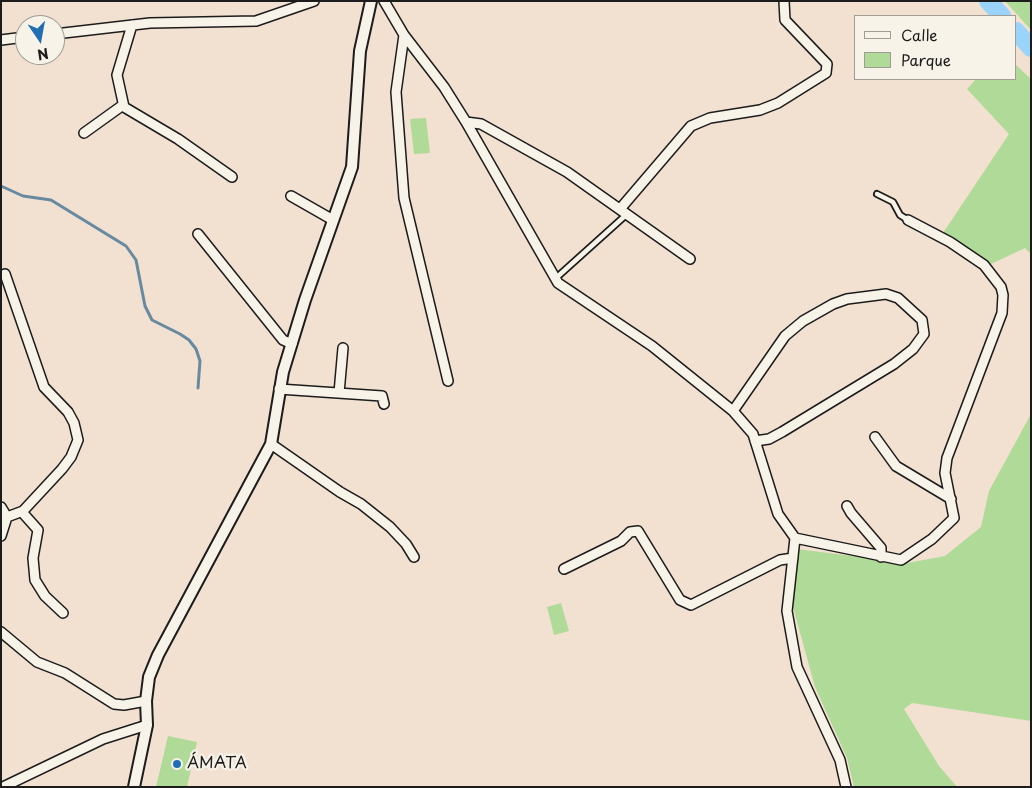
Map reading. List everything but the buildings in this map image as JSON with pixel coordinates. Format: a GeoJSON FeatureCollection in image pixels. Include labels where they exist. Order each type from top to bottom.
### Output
{"type":"FeatureCollection","features":[{"type":"Feature","properties":{"kind":"street"},"geometry":{"type":"LineString","coordinates":[[65,33],[132,25],[256,22],[314,1]]}},
{"type":"Feature","properties":{"kind":"street"},"geometry":{"type":"LineString","coordinates":[[134,787],[147,725],[146,702],[149,677],[158,655],[271,444],[279,389],[292,344],[352,168],[360,51],[371,1]]}},
{"type":"Feature","properties":{"kind":"street"},"geometry":{"type":"LineString","coordinates":[[384,1],[404,35],[444,87],[466,122],[558,283],[652,346],[733,411],[753,434],[778,514],[795,538],[787,611],[797,667],[840,760],[846,787]]}},
{"type":"Feature","properties":{"kind":"street"},"geometry":{"type":"LineString","coordinates":[[624,211],[691,126],[710,118],[760,110],[778,103],[826,72],[827,64],[785,20],[784,1]]}},
{"type":"Feature","properties":{"kind":"street"},"geometry":{"type":"LineString","coordinates":[[132,25],[117,75],[123,105],[128,111],[178,139],[232,177]]}},
{"type":"Feature","properties":{"kind":"street"},"geometry":{"type":"LineString","coordinates":[[404,35],[396,92],[404,198],[448,380]]}},
{"type":"Feature","properties":{"kind":"street"},"geometry":{"type":"LineString","coordinates":[[1,40],[15,38]]}},
{"type":"Feature","properties":{"kind":"street"},"geometry":{"type":"LineString","coordinates":[[84,133],[123,105]]}},
{"type":"Feature","properties":{"kind":"street"},"geometry":{"type":"LineString","coordinates":[[466,122],[481,124],[567,172],[690,259]]}},
{"type":"Feature","properties":{"kind":"street"},"geometry":{"type":"LineString","coordinates":[[291,196],[333,220]]}},
{"type":"Feature","properties":{"kind":"street"},"geometry":{"type":"LineString","coordinates":[[795,538],[901,560],[932,539],[954,518],[945,473],[946,458],[1002,314],[1003,295],[1001,287],[984,266],[950,242],[908,220]]}},
{"type":"Feature","properties":{"kind":"street"},"geometry":{"type":"LineString","coordinates":[[198,234],[283,340],[292,344]]}},
{"type":"Feature","properties":{"kind":"street"},"geometry":{"type":"LineString","coordinates":[[6,274],[44,387],[68,412],[74,423],[78,440],[71,457],[22,512],[7,516]]}},
{"type":"Feature","properties":{"kind":"street"},"geometry":{"type":"LineString","coordinates":[[733,411],[785,336],[803,321],[833,304],[847,299],[886,294],[898,298],[922,320],[924,334],[913,349],[894,364],[782,432],[769,439],[755,441]]}},
{"type":"Feature","properties":{"kind":"street"},"geometry":{"type":"LineString","coordinates":[[339,393],[343,348]]}},
{"type":"Feature","properties":{"kind":"street"},"geometry":{"type":"LineString","coordinates":[[279,389],[382,396],[384,404]]}},
{"type":"Feature","properties":{"kind":"street"},"geometry":{"type":"LineString","coordinates":[[875,437],[896,466],[951,498]]}},
{"type":"Feature","properties":{"kind":"street"},"geometry":{"type":"LineString","coordinates":[[271,444],[360,504],[390,527],[414,557]]}},
{"type":"Feature","properties":{"kind":"street"},"geometry":{"type":"LineString","coordinates":[[847,506],[881,548],[881,557]]}},
{"type":"Feature","properties":{"kind":"street"},"geometry":{"type":"LineString","coordinates":[[1,507],[7,516]]}},
{"type":"Feature","properties":{"kind":"street"},"geometry":{"type":"LineString","coordinates":[[22,512],[38,530],[33,558],[35,580],[45,596],[63,612]]}},
{"type":"Feature","properties":{"kind":"street"},"geometry":{"type":"LineString","coordinates":[[1,536],[7,516]]}},
{"type":"Feature","properties":{"kind":"street"},"geometry":{"type":"LineString","coordinates":[[564,569],[621,541],[630,532],[636,531],[641,533],[680,600],[691,605],[780,560],[793,558]]}},
{"type":"Feature","properties":{"kind":"street"},"geometry":{"type":"LineString","coordinates":[[1,632],[37,662],[65,673],[114,704],[124,705],[146,702]]}},
{"type":"Feature","properties":{"kind":"street"},"geometry":{"type":"LineString","coordinates":[[3,787],[103,739],[147,725]]}},
{"type":"Feature","properties":{"kind":"lane"},"geometry":{"type":"LineString","coordinates":[[877,194],[893,202],[900,215],[908,220]]}},
{"type":"Feature","properties":{"kind":"lane"},"geometry":{"type":"LineString","coordinates":[[554,278],[624,211]]}},
{"type":"Feature","properties":{"kind":"green space"},"geometry":{"type":"Polygon","coordinates":[[[1005,1],[1031,1],[1031,30],[1005,1]]]}},
{"type":"Feature","properties":{"kind":"green space"},"geometry":{"type":"Polygon","coordinates":[[[1017,66],[1031,79],[1031,254],[1025,248],[991,264],[943,233],[1009,134],[967,89],[975,80],[1017,80],[1017,66]]]}},
{"type":"Feature","properties":{"kind":"green space"},"geometry":{"type":"Polygon","coordinates":[[[426,118],[430,153],[414,154],[410,119],[426,118]]]}},
{"type":"Feature","properties":{"kind":"green space"},"geometry":{"type":"Polygon","coordinates":[[[1031,414],[1031,721],[912,703],[904,709],[939,766],[957,787],[854,787],[847,758],[815,687],[793,607],[797,549],[907,563],[945,556],[981,527],[989,491],[1031,414]]]}},
{"type":"Feature","properties":{"kind":"green space"},"geometry":{"type":"Polygon","coordinates":[[[561,603],[569,631],[554,635],[547,607],[561,603]]]}},
{"type":"Feature","properties":{"kind":"green space","name":"ÁMATA"},"geometry":{"type":"Polygon","coordinates":[[[168,736],[197,742],[187,787],[156,787],[168,736]]]}},
{"type":"Feature","properties":{"kind":"waterway"},"geometry":{"type":"LineString","coordinates":[[988,1],[1001,15]]}},
{"type":"Feature","properties":{"kind":"waterway"},"geometry":{"type":"LineString","coordinates":[[1017,32],[1031,48]]}},
{"type":"Feature","properties":{"kind":"waterway"},"geometry":{"type":"LineString","coordinates":[[1,186],[23,196],[51,200],[126,246],[136,260],[145,306],[152,320],[180,334],[189,340],[196,349],[200,361],[198,388]]}},
{"type":"Feature","properties":{"kind":"place","name":"ÁMATA"},"geometry":{"type":"Point","coordinates":[177,764]}}]}
